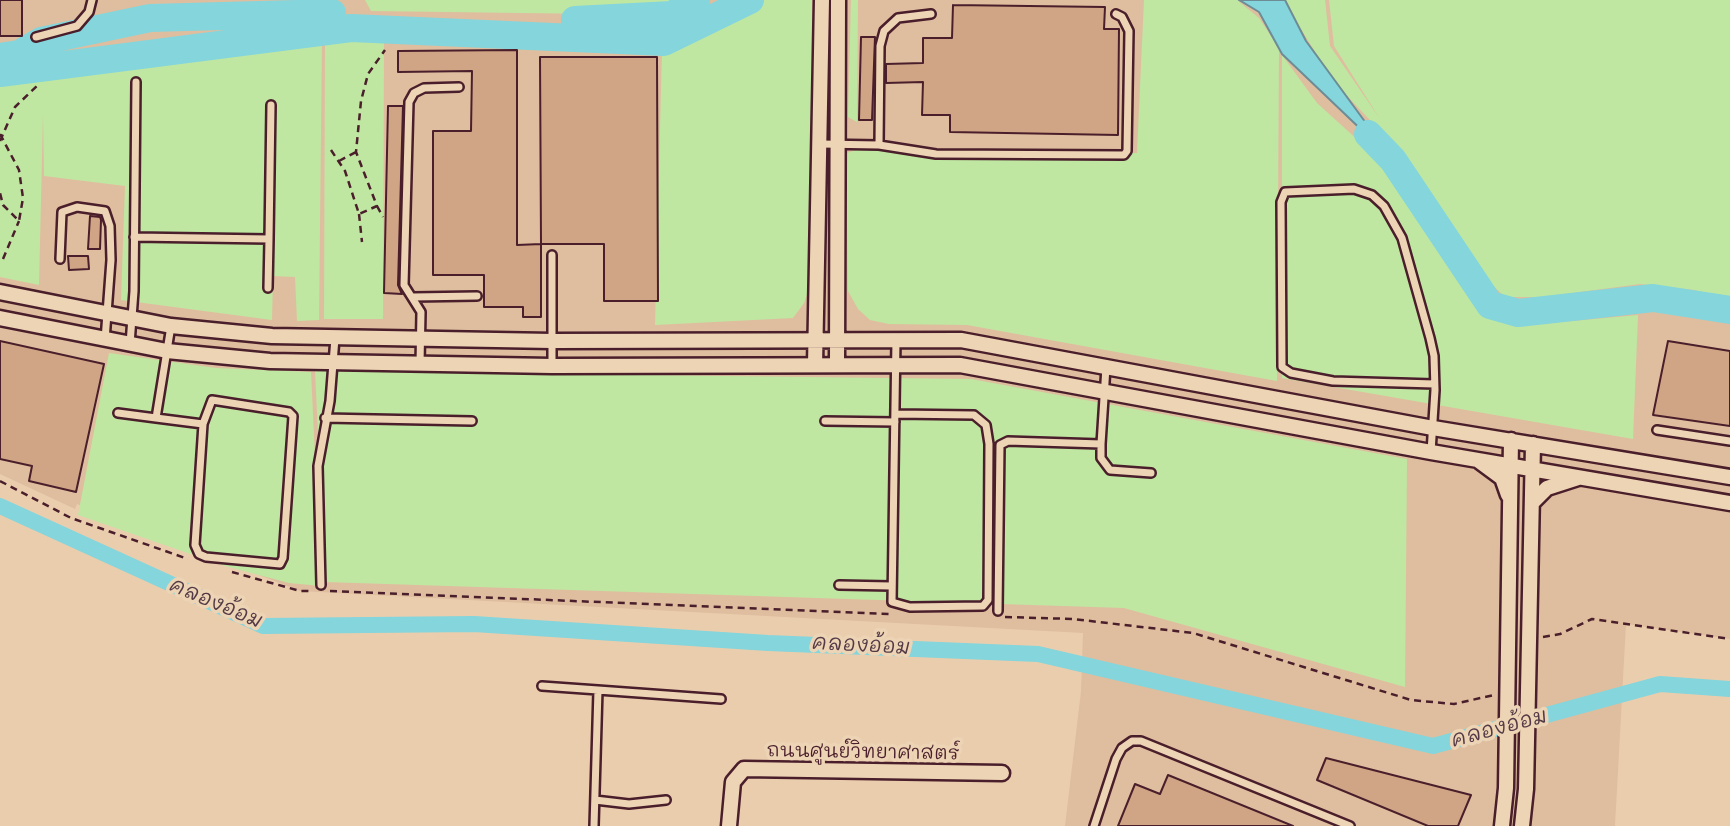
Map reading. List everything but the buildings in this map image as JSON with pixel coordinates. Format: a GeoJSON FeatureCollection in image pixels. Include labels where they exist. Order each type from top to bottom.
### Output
{"type":"FeatureCollection","features":[{"type":"Feature","properties":{"kind":"street"},"geometry":{"type":"LineString","coordinates":[[816,365],[822,0]]}},
{"type":"Feature","properties":{"kind":"street"},"geometry":{"type":"LineString","coordinates":[[837,364],[838,0]]}},
{"type":"Feature","properties":{"kind":"street"},"geometry":{"type":"LineString","coordinates":[[0,292],[132,320],[272,336],[552,341],[961,340],[1433,428],[1730,477]]}},
{"type":"Feature","properties":{"kind":"street"},"geometry":{"type":"LineString","coordinates":[[0,318],[167,351],[270,361],[552,366],[960,365],[1431,452],[1730,502]]}},
{"type":"Feature","properties":{"kind":"street"},"geometry":{"type":"LineString","coordinates":[[1502,826],[1506,788],[1511,440]]}},
{"type":"Feature","properties":{"kind":"street"},"geometry":{"type":"LineString","coordinates":[[1522,826],[1526,789],[1533,443]]}},
{"type":"Feature","properties":{"kind":"street"},"geometry":{"type":"LineString","coordinates":[[1476,459],[1502,478],[1511,503]]}},
{"type":"Feature","properties":{"kind":"street"},"geometry":{"type":"LineString","coordinates":[[1532,503],[1547,488],[1583,477]]}},
{"type":"Feature","properties":{"kind":"street","name":"ถนนศูนย์วิทยาศาสตร์"},"geometry":{"type":"LineString","coordinates":[[729,826],[733,782],[744,769],[1002,773]]}},
{"type":"Feature","properties":{"kind":"lane"},"geometry":{"type":"LineString","coordinates":[[36,37],[78,26],[89,12],[92,0]]}},
{"type":"Feature","properties":{"kind":"lane"},"geometry":{"type":"LineString","coordinates":[[879,145],[880,46],[884,31],[890,22],[898,18],[930,14]]}},
{"type":"Feature","properties":{"kind":"lane"},"geometry":{"type":"LineString","coordinates":[[820,144],[879,145],[936,154],[1124,155],[1127,151],[1129,31],[1122,17],[1116,14]]}},
{"type":"Feature","properties":{"kind":"lane"},"geometry":{"type":"LineString","coordinates":[[130,345],[135,237],[136,82]]}},
{"type":"Feature","properties":{"kind":"lane"},"geometry":{"type":"LineString","coordinates":[[420,364],[421,312],[404,285],[409,102],[414,93],[424,88],[459,87]]}},
{"type":"Feature","properties":{"kind":"lane"},"geometry":{"type":"LineString","coordinates":[[268,288],[271,105]]}},
{"type":"Feature","properties":{"kind":"lane"},"geometry":{"type":"LineString","coordinates":[[1431,452],[1433,428],[1434,384],[1434,356],[1402,238],[1384,206],[1372,195],[1354,189],[1285,192],[1281,202],[1282,367],[1290,373],[1333,380],[1434,384]]}},
{"type":"Feature","properties":{"kind":"lane"},"geometry":{"type":"LineString","coordinates":[[60,259],[62,212],[77,207],[105,211],[110,226],[105,340]]}},
{"type":"Feature","properties":{"kind":"lane"},"geometry":{"type":"LineString","coordinates":[[135,237],[269,239]]}},
{"type":"Feature","properties":{"kind":"lane"},"geometry":{"type":"LineString","coordinates":[[552,255],[552,366]]}},
{"type":"Feature","properties":{"kind":"lane"},"geometry":{"type":"LineString","coordinates":[[413,297],[477,296]]}},
{"type":"Feature","properties":{"kind":"lane"},"geometry":{"type":"LineString","coordinates":[[156,418],[171,326]]}},
{"type":"Feature","properties":{"kind":"lane"},"geometry":{"type":"LineString","coordinates":[[321,585],[318,466],[334,363],[335,338]]}},
{"type":"Feature","properties":{"kind":"lane"},"geometry":{"type":"LineString","coordinates":[[825,421],[895,418],[974,415],[986,425],[989,444],[988,600],[983,606],[910,607],[892,602],[891,586],[895,418],[896,365],[895,340]]}},
{"type":"Feature","properties":{"kind":"lane"},"geometry":{"type":"LineString","coordinates":[[1106,366],[1101,458],[1110,470],[1151,473]]}},
{"type":"Feature","properties":{"kind":"lane"},"geometry":{"type":"LineString","coordinates":[[212,400],[289,412],[293,416],[280,564],[199,554],[194,529],[203,424],[212,400]]}},
{"type":"Feature","properties":{"kind":"lane"},"geometry":{"type":"LineString","coordinates":[[117,413],[203,424]]}},
{"type":"Feature","properties":{"kind":"lane"},"geometry":{"type":"LineString","coordinates":[[325,418],[472,421]]}},
{"type":"Feature","properties":{"kind":"lane"},"geometry":{"type":"LineString","coordinates":[[1657,430],[1730,441]]}},
{"type":"Feature","properties":{"kind":"lane"},"geometry":{"type":"LineString","coordinates":[[1001,614],[1000,445],[1008,441],[1101,444]]}},
{"type":"Feature","properties":{"kind":"lane"},"geometry":{"type":"LineString","coordinates":[[838,585],[891,586]]}},
{"type":"Feature","properties":{"kind":"lane"},"geometry":{"type":"LineString","coordinates":[[542,686],[721,699]]}},
{"type":"Feature","properties":{"kind":"lane"},"geometry":{"type":"LineString","coordinates":[[594,826],[598,690]]}},
{"type":"Feature","properties":{"kind":"lane"},"geometry":{"type":"LineString","coordinates":[[1094,826],[1122,748],[1132,741],[1141,741],[1350,826]]}},
{"type":"Feature","properties":{"kind":"lane"},"geometry":{"type":"LineString","coordinates":[[595,800],[629,804],[666,800]]}},
{"type":"Feature","properties":{"kind":"path"},"geometry":{"type":"LineString","coordinates":[[383,217],[356,152],[361,101],[368,74],[385,50]]}},
{"type":"Feature","properties":{"kind":"path"},"geometry":{"type":"LineString","coordinates":[[0,141],[15,107],[39,84]]}},
{"type":"Feature","properties":{"kind":"path"},"geometry":{"type":"LineString","coordinates":[[1,135],[19,170],[23,198],[19,220],[3,259]]}},
{"type":"Feature","properties":{"kind":"path"},"geometry":{"type":"LineString","coordinates":[[331,150],[345,171],[359,214],[362,242]]}},
{"type":"Feature","properties":{"kind":"path"},"geometry":{"type":"LineString","coordinates":[[339,161],[356,152]]}},
{"type":"Feature","properties":{"kind":"path"},"geometry":{"type":"LineString","coordinates":[[0,193],[4,205],[19,220]]}},
{"type":"Feature","properties":{"kind":"path"},"geometry":{"type":"LineString","coordinates":[[359,214],[377,206]]}},
{"type":"Feature","properties":{"kind":"path"},"geometry":{"type":"LineString","coordinates":[[0,481],[71,518],[199,563]]}},
{"type":"Feature","properties":{"kind":"path"},"geometry":{"type":"LineString","coordinates":[[224,570],[300,591],[895,614]]}},
{"type":"Feature","properties":{"kind":"path"},"geometry":{"type":"LineString","coordinates":[[1001,614],[1073,619],[1193,633],[1411,700],[1454,704],[1508,692]]}},
{"type":"Feature","properties":{"kind":"path"},"geometry":{"type":"LineString","coordinates":[[1530,637],[1560,634],[1592,619],[1730,639]]}},
{"type":"Feature","properties":{"kind":"shaded area"},"geometry":{"type":"Polygon","coordinates":[[[0,0],[1730,0],[1730,639],[1626,624],[1615,826],[1065,826],[1081,691],[1083,633],[300,591],[77,504],[75,509],[0,474],[0,0]]]}},
{"type":"Feature","properties":{"kind":"green space"},"geometry":{"type":"Polygon","coordinates":[[[365,0],[696,0],[672,15],[371,11],[365,0]]]}},
{"type":"Feature","properties":{"kind":"green space"},"geometry":{"type":"Polygon","coordinates":[[[750,0],[812,0],[811,283],[804,303],[793,318],[655,325],[662,51],[685,33],[750,0]]]}},
{"type":"Feature","properties":{"kind":"green space"},"geometry":{"type":"Polygon","coordinates":[[[851,0],[858,0],[857,122],[848,117],[851,0]]]}},
{"type":"Feature","properties":{"kind":"green space"},"geometry":{"type":"Polygon","coordinates":[[[1144,0],[1237,0],[1259,18],[1279,48],[1277,381],[967,325],[889,324],[870,320],[858,309],[848,291],[846,153],[857,150],[1137,153],[1144,0]]]}},
{"type":"Feature","properties":{"kind":"green space"},"geometry":{"type":"Polygon","coordinates":[[[1283,0],[1325,0],[1330,46],[1380,119],[1334,46],[1329,0],[1730,0],[1730,299],[1694,290],[1640,284],[1542,297],[1505,297],[1490,283],[1405,157],[1333,81],[1283,0]]]}},
{"type":"Feature","properties":{"kind":"green space"},"geometry":{"type":"Polygon","coordinates":[[[325,34],[384,34],[383,319],[324,319],[325,34]]]}},
{"type":"Feature","properties":{"kind":"green space"},"geometry":{"type":"Polygon","coordinates":[[[322,35],[319,320],[297,321],[295,277],[273,276],[272,320],[121,300],[125,186],[44,176],[43,114],[39,285],[0,277],[0,77],[322,35]]]}},
{"type":"Feature","properties":{"kind":"green space"},"geometry":{"type":"Polygon","coordinates":[[[1282,55],[1317,103],[1392,171],[1473,303],[1504,323],[1539,324],[1638,315],[1633,439],[1282,378],[1282,55]]]}},
{"type":"Feature","properties":{"kind":"green space"},"geometry":{"type":"Polygon","coordinates":[[[109,353],[216,368],[311,372],[321,586],[289,583],[225,566],[78,515],[109,353]]]}},
{"type":"Feature","properties":{"kind":"green space"},"geometry":{"type":"Polygon","coordinates":[[[315,371],[971,379],[1407,459],[1405,687],[1124,608],[325,582],[315,371]]]}},
{"type":"Feature","properties":{"kind":"water"},"geometry":{"type":"Polygon","coordinates":[[[1239,0],[1285,0],[1306,41],[1393,160],[1282,54],[1259,12],[1239,0]]]}},
{"type":"Feature","properties":{"kind":"waterway"},"geometry":{"type":"LineString","coordinates":[[575,20],[672,15],[696,0]]}},
{"type":"Feature","properties":{"kind":"waterway"},"geometry":{"type":"LineString","coordinates":[[0,73],[351,28],[664,42],[750,0]]}},
{"type":"Feature","properties":{"kind":"waterway"},"geometry":{"type":"LineString","coordinates":[[0,57],[19,54],[41,41],[150,18],[332,13]]}},
{"type":"Feature","properties":{"kind":"waterway"},"geometry":{"type":"LineString","coordinates":[[1368,134],[1393,160],[1490,305],[1518,313],[1653,298],[1730,310]]}},
{"type":"Feature","properties":{"kind":"waterway","name":"คลองอ้อม"},"geometry":{"type":"LineString","coordinates":[[0,506],[263,626],[474,624],[768,643],[1038,654],[1433,746],[1660,684],[1730,689]]}}]}
